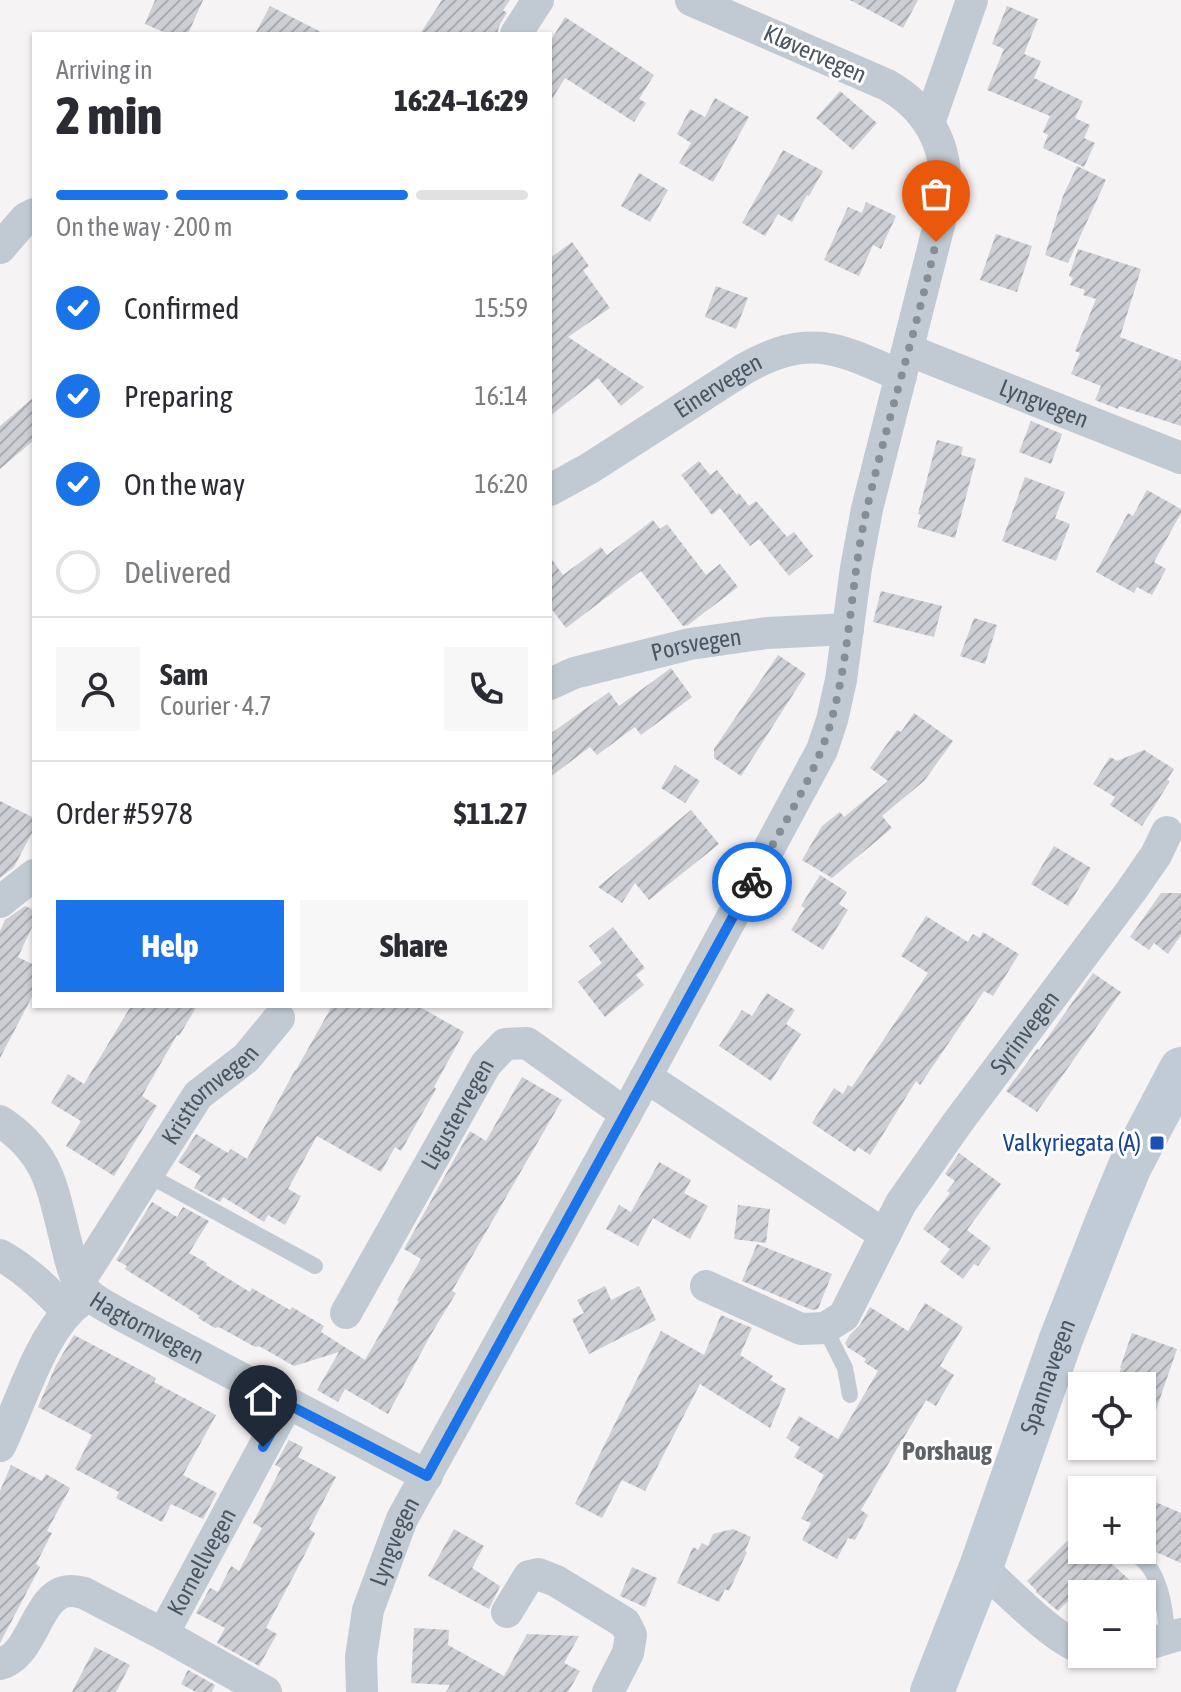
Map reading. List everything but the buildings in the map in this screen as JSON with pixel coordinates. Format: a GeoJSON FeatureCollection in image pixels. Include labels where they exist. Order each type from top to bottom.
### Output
{"type":"FeatureCollection","features":[{"type":"Feature","properties":{"kind":"main road","name":"Spannavegen"},"geometry":{"type":"LineString","coordinates":[[932,1692],[981,1567],[1095,1252],[1130,1166],[1181,1069]]}},
{"type":"Feature","properties":{"kind":"street"},"geometry":{"type":"LineString","coordinates":[[517,32],[538,0]]}},
{"type":"Feature","properties":{"kind":"street","name":"Kløvervegen"},"geometry":{"type":"LineString","coordinates":[[691,0],[887,85],[904,95],[929,123]]}},
{"type":"Feature","properties":{"kind":"street"},"geometry":{"type":"LineString","coordinates":[[929,123],[972,0]]}},
{"type":"Feature","properties":{"kind":"street","name":"Lyngvegen"},"geometry":{"type":"LineString","coordinates":[[362,1692],[361,1657],[368,1610],[402,1519],[626,1114],[822,750],[841,680],[867,509],[931,262],[945,190],[944,163],[929,123]]}},
{"type":"Feature","properties":{"kind":"street"},"geometry":{"type":"LineString","coordinates":[[0,248],[32,215]]}},
{"type":"Feature","properties":{"kind":"street","name":"Einervegen"},"geometry":{"type":"LineString","coordinates":[[552,489],[766,357],[789,349],[811,347],[835,350],[864,360],[904,363]]}},
{"type":"Feature","properties":{"kind":"street","name":"Lyngvegen"},"geometry":{"type":"LineString","coordinates":[[904,363],[1181,458]]}},
{"type":"Feature","properties":{"kind":"street","name":"Porsvegen"},"geometry":{"type":"LineString","coordinates":[[552,683],[574,673],[690,644],[767,633],[848,629]]}},
{"type":"Feature","properties":{"kind":"street","name":"Syrinvegen"},"geometry":{"type":"LineString","coordinates":[[825,1328],[844,1316],[909,1191],[1131,891],[1156,855],[1167,832]]}},
{"type":"Feature","properties":{"kind":"street"},"geometry":{"type":"LineString","coordinates":[[0,902],[32,877]]}},
{"type":"Feature","properties":{"kind":"street","name":"Kristtornvegen"},"geometry":{"type":"LineString","coordinates":[[79,1296],[198,1095],[246,1058],[279,1018]]}},
{"type":"Feature","properties":{"kind":"street","name":"Ligustervegen"},"geometry":{"type":"LineString","coordinates":[[346,1313],[486,1064],[505,1044],[527,1043],[626,1114]]}},
{"type":"Feature","properties":{"kind":"street"},"geometry":{"type":"LineString","coordinates":[[646,1077],[885,1235]]}},
{"type":"Feature","properties":{"kind":"street","name":"Hagtornvegen"},"geometry":{"type":"LineString","coordinates":[[0,1121],[14,1130],[42,1162],[51,1182],[79,1296],[123,1316],[427,1476]]}},
{"type":"Feature","properties":{"kind":"street"},"geometry":{"type":"LineString","coordinates":[[0,1255],[18,1264],[36,1279],[79,1296],[37,1363],[0,1446]]}},
{"type":"Feature","properties":{"kind":"street"},"geometry":{"type":"LineString","coordinates":[[706,1286],[801,1329],[825,1328]]}},
{"type":"Feature","properties":{"kind":"street","name":"Kornellvegen"},"geometry":{"type":"LineString","coordinates":[[163,1634],[287,1404]]}},
{"type":"Feature","properties":{"kind":"street"},"geometry":{"type":"LineString","coordinates":[[981,1567],[1068,1641]]}},
{"type":"Feature","properties":{"kind":"street"},"geometry":{"type":"LineString","coordinates":[[507,1612],[529,1576],[538,1574],[556,1581],[625,1623],[631,1635],[628,1653],[608,1692]]}},
{"type":"Feature","properties":{"kind":"street","name":"Kornellvegen"},"geometry":{"type":"LineString","coordinates":[[0,1664],[22,1650],[56,1595],[70,1590],[84,1593],[163,1634],[266,1692]]}},
{"type":"Feature","properties":{"kind":"lane","name":"Kristtornvegen"},"geometry":{"type":"LineString","coordinates":[[148,1175],[315,1266]]}},
{"type":"Feature","properties":{"kind":"lane"},"geometry":{"type":"LineString","coordinates":[[825,1328],[845,1368],[850,1395]]}},
{"type":"Feature","properties":{"kind":"lane"},"geometry":{"type":"LineString","coordinates":[[1146,1564],[1163,1602],[1163,1639]]}},
{"type":"Feature","properties":{"kind":"way so far"},"geometry":{"type":"LineString","coordinates":[[752,882],[822,750],[832,720],[867,509],[936,242]]}},
{"type":"Feature","properties":{"kind":"place","name":"Valkyriegata (A)"},"geometry":{"type":"Point","coordinates":[1157,1143]}},
{"type":"Feature","properties":{"kind":"district","name":"Porshaug"},"geometry":{"type":"Point","coordinates":[947,1451]}},
{"type":"Feature","properties":{"kind":"route"},"geometry":{"type":"LineString","coordinates":[[263,1447],[287,1404],[427,1476],[752,882]]}}]}
